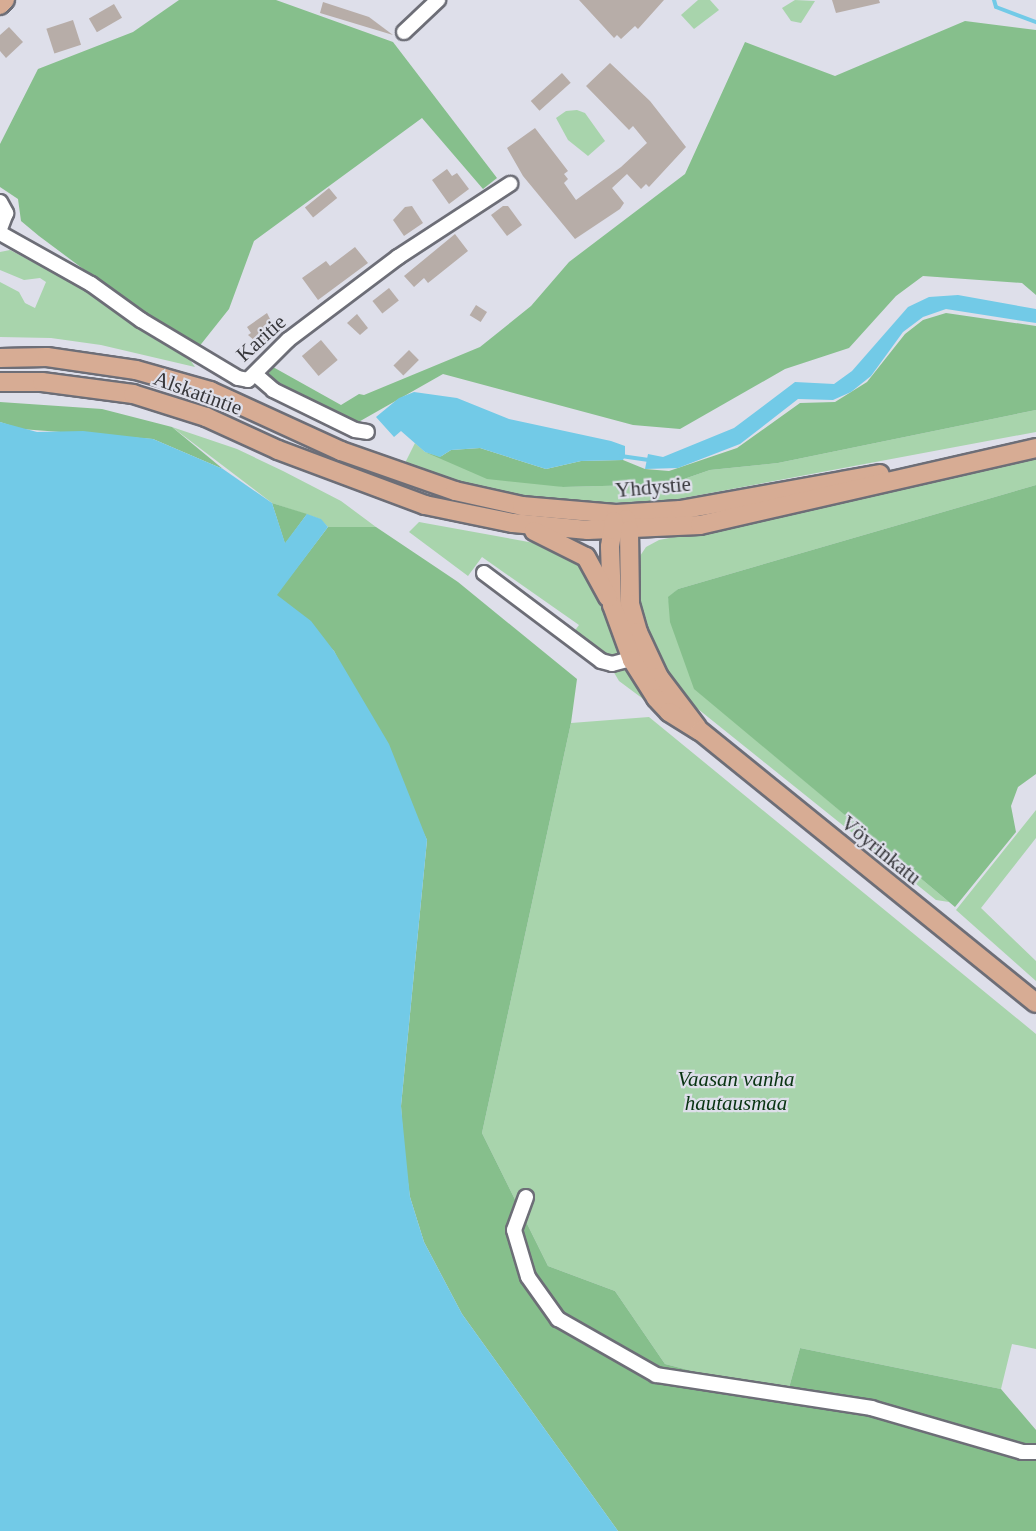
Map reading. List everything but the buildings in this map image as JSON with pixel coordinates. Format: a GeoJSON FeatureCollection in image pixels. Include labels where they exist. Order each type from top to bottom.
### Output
{"type":"FeatureCollection","features":[{"type":"Feature","properties":{"kind":"main road"},"geometry":{"type":"LineString","coordinates":[[0,5],[6,0]]}},
{"type":"Feature","properties":{"kind":"main road","name":"Alskatintie"},"geometry":{"type":"LineString","coordinates":[[0,358],[47,357],[136,370],[210,391],[341,451]]}},
{"type":"Feature","properties":{"kind":"main road","name":"Alskatintie"},"geometry":{"type":"LineString","coordinates":[[0,382],[42,382],[133,394],[206,417],[370,487]]}},
{"type":"Feature","properties":{"kind":"main road","name":"Yhdystie"},"geometry":{"type":"LineString","coordinates":[[370,487],[425,505],[513,523],[619,525],[680,510],[833,481],[974,462],[1036,448]]}},
{"type":"Feature","properties":{"kind":"main road","name":"Yhdystie"},"geometry":{"type":"LineString","coordinates":[[341,451],[455,491],[619,525]]}},
{"type":"Feature","properties":{"kind":"main road"},"geometry":{"type":"LineString","coordinates":[[513,523],[586,556],[612,604]]}},
{"type":"Feature","properties":{"kind":"main road","name":"Vöyrinkatu"},"geometry":{"type":"LineString","coordinates":[[619,525],[612,604],[640,657],[659,677],[700,731],[1036,1003]]}},
{"type":"Feature","properties":{"kind":"main road","name":"Vöyrinkatu"},"geometry":{"type":"LineString","coordinates":[[619,525],[640,657]]}},
{"type":"Feature","properties":{"kind":"street"},"geometry":{"type":"LineString","coordinates":[[404,32],[438,0]]}},
{"type":"Feature","properties":{"kind":"street","name":"Karitie"},"geometry":{"type":"LineString","coordinates":[[0,231],[91,284],[141,320],[238,378],[248,380],[256,375],[288,340],[398,257],[510,184]]}},
{"type":"Feature","properties":{"kind":"street"},"geometry":{"type":"LineString","coordinates":[[0,202],[6,213],[0,231]]}},
{"type":"Feature","properties":{"kind":"street"},"geometry":{"type":"LineString","coordinates":[[256,375],[273,390],[355,430],[367,432]]}},
{"type":"Feature","properties":{"kind":"street"},"geometry":{"type":"LineString","coordinates":[[484,573],[601,661],[612,664],[640,657]]}},
{"type":"Feature","properties":{"kind":"street"},"geometry":{"type":"LineString","coordinates":[[526,1197],[514,1230],[528,1277],[558,1319],[656,1375],[871,1408],[1022,1452],[1036,1452]]}},
{"type":"Feature","properties":{"kind":"green space"},"geometry":{"type":"Polygon","coordinates":[[[179,0],[276,0],[393,42],[497,178],[483,189],[422,118],[254,241],[229,309],[198,348],[145,315],[39,236],[21,221],[18,199],[0,187],[0,144],[38,69],[133,32],[179,0]]]}},
{"type":"Feature","properties":{"kind":"green space"},"geometry":{"type":"Polygon","coordinates":[[[698,0],[710,0],[719,10],[694,29],[681,15],[698,0]]]}},
{"type":"Feature","properties":{"kind":"green space"},"geometry":{"type":"Polygon","coordinates":[[[795,0],[815,1],[801,23],[791,21],[782,8],[795,0]]]}},
{"type":"Feature","properties":{"kind":"green space"},"geometry":{"type":"Polygon","coordinates":[[[965,21],[1036,30],[1036,295],[1022,283],[923,276],[896,296],[849,348],[785,369],[680,429],[633,425],[443,374],[355,424],[267,376],[273,367],[341,405],[359,394],[364,395],[480,347],[531,306],[569,262],[685,174],[745,42],[835,76],[965,21]]]}},
{"type":"Feature","properties":{"kind":"green space"},"geometry":{"type":"Polygon","coordinates":[[[577,110],[585,113],[605,141],[588,156],[568,140],[556,118],[566,111],[577,110]]]}},
{"type":"Feature","properties":{"kind":"green space"},"geometry":{"type":"Polygon","coordinates":[[[10,250],[90,292],[138,329],[186,354],[195,367],[101,345],[51,338],[0,337],[0,282],[19,292],[25,303],[35,308],[46,282],[40,278],[24,280],[0,270],[0,252],[10,250]]]}},
{"type":"Feature","properties":{"kind":"green space"},"geometry":{"type":"Polygon","coordinates":[[[946,313],[1036,326],[1036,410],[778,463],[710,470],[684,479],[640,485],[563,487],[487,479],[425,452],[440,457],[451,450],[480,448],[546,469],[581,461],[623,460],[645,469],[669,471],[737,448],[800,403],[835,402],[867,382],[905,334],[923,320],[946,313]]]}},
{"type":"Feature","properties":{"kind":"green space"},"geometry":{"type":"Polygon","coordinates":[[[0,402],[102,409],[172,427],[223,469],[153,439],[21,429],[0,422],[0,402]]]}},
{"type":"Feature","properties":{"kind":"green space"},"geometry":{"type":"Polygon","coordinates":[[[1036,410],[1036,432],[673,500],[607,503],[517,495],[443,481],[403,467],[415,443],[425,452],[563,487],[640,485],[684,479],[710,470],[778,463],[1036,410]]]}},
{"type":"Feature","properties":{"kind":"green space"},"geometry":{"type":"Polygon","coordinates":[[[172,427],[237,449],[283,471],[341,501],[376,527],[328,527],[320,519],[272,503],[172,427]]]}},
{"type":"Feature","properties":{"kind":"green space"},"geometry":{"type":"Polygon","coordinates":[[[1036,458],[1036,485],[678,589],[668,598],[695,689],[949,902],[936,900],[688,701],[668,680],[637,607],[638,559],[646,547],[659,540],[808,511],[1036,458]]]}},
{"type":"Feature","properties":{"kind":"green space"},"geometry":{"type":"Polygon","coordinates":[[[1036,485],[1036,774],[1018,787],[1011,806],[1016,832],[955,907],[694,689],[670,622],[668,597],[678,589],[1036,485]]]}},
{"type":"Feature","properties":{"kind":"green space"},"geometry":{"type":"Polygon","coordinates":[[[272,503],[307,514],[285,544],[278,522],[272,503]]]}},
{"type":"Feature","properties":{"kind":"green space"},"geometry":{"type":"Polygon","coordinates":[[[419,522],[551,546],[568,555],[589,577],[654,707],[619,681],[603,654],[573,633],[579,625],[482,557],[468,576],[409,532],[419,522]]]}},
{"type":"Feature","properties":{"kind":"green space"},"geometry":{"type":"Polygon","coordinates":[[[328,527],[376,527],[458,582],[577,679],[571,723],[482,1133],[548,1266],[615,1291],[665,1364],[787,1395],[800,1348],[1001,1389],[1036,1430],[1036,1531],[618,1531],[462,1314],[424,1242],[410,1197],[404,1154],[401,1106],[427,840],[334,651],[276,595],[328,527]]]}},
{"type":"Feature","properties":{"kind":"green space","name":"Vaasan vanha hautausmaa"},"geometry":{"type":"Polygon","coordinates":[[[649,717],[1036,1034],[1036,1349],[1012,1344],[1001,1389],[800,1348],[787,1395],[665,1364],[615,1291],[548,1266],[482,1133],[571,723],[649,717]]]}},
{"type":"Feature","properties":{"kind":"green space"},"geometry":{"type":"Polygon","coordinates":[[[1036,810],[1036,838],[981,908],[1036,961],[1036,981],[956,910],[1036,810]]]}},
{"type":"Feature","properties":{"kind":"water"},"geometry":{"type":"Polygon","coordinates":[[[958,295],[1036,309],[1036,323],[946,309],[923,317],[903,332],[871,376],[851,392],[833,400],[798,399],[740,444],[678,468],[645,469],[648,454],[663,457],[734,428],[795,382],[834,384],[852,371],[908,307],[929,297],[958,295]]]}},
{"type":"Feature","properties":{"kind":"water"},"geometry":{"type":"Polygon","coordinates":[[[414,392],[457,398],[509,419],[611,441],[625,446],[625,456],[623,460],[581,461],[546,469],[480,448],[451,450],[440,457],[425,452],[401,431],[394,437],[376,417],[399,398],[414,392]]]}},
{"type":"Feature","properties":{"kind":"water"},"geometry":{"type":"Polygon","coordinates":[[[0,422],[37,432],[83,431],[153,439],[223,469],[272,503],[285,543],[307,514],[321,519],[328,527],[277,595],[311,621],[334,651],[389,744],[427,840],[401,1106],[410,1197],[424,1242],[462,1314],[618,1531],[0,1531],[0,422]]]}},
{"type":"Feature","properties":{"kind":"waterway"},"geometry":{"type":"LineString","coordinates":[[994,0],[996,7],[1036,22]]}},
{"type":"Feature","properties":{"kind":"waterway"},"geometry":{"type":"LineString","coordinates":[[621,456],[649,460]]}}]}
